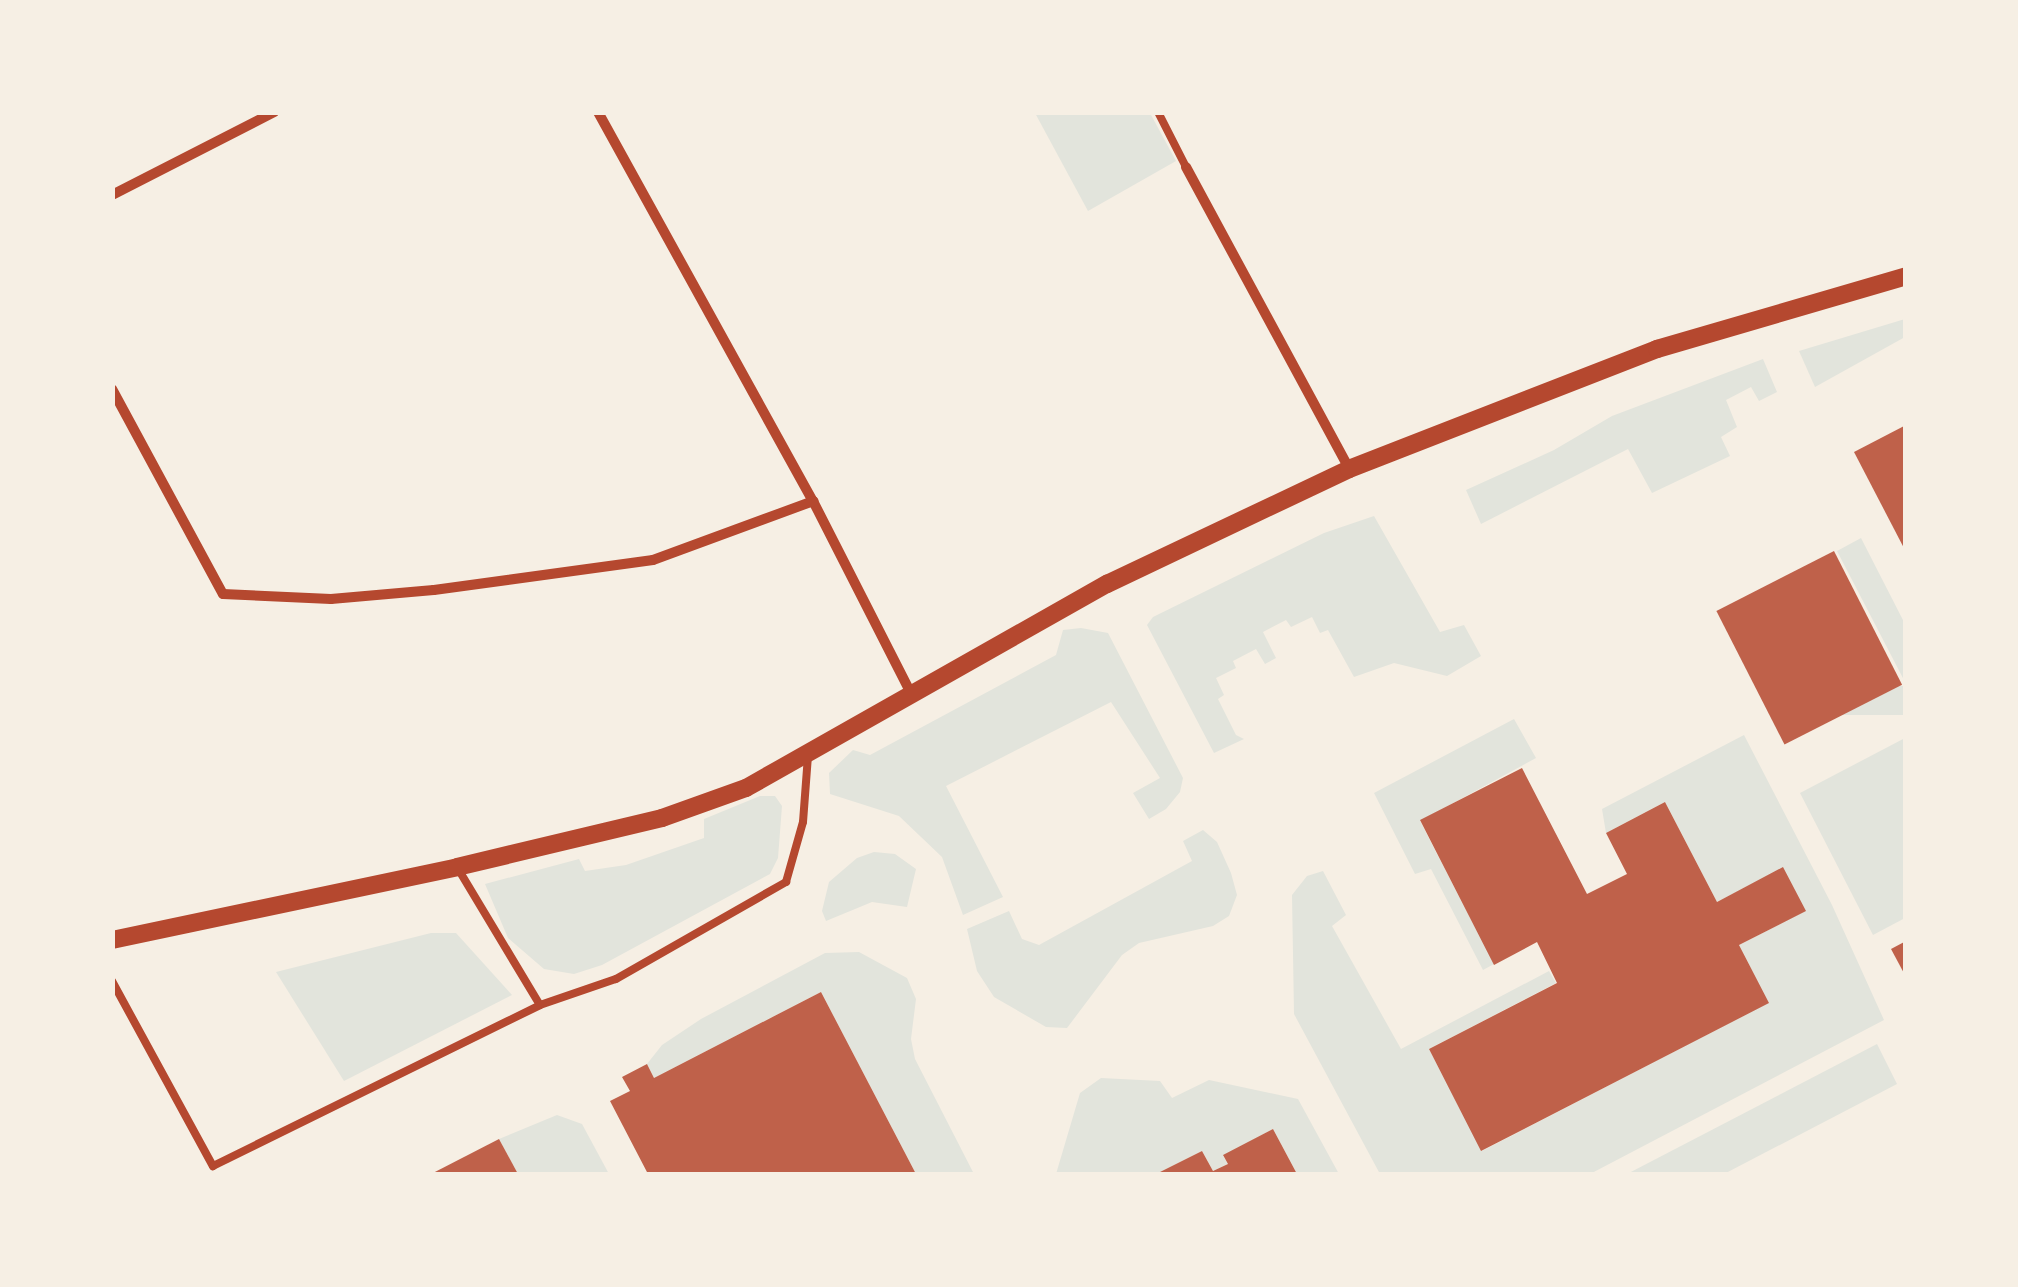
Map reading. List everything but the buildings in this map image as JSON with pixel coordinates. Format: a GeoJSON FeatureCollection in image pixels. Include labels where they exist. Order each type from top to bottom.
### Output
{"type":"FeatureCollection","features":[{"type":"Feature","properties":{"kind":"street"},"geometry":{"type":"LineString","coordinates":[[112,195],[274,112]]}},
{"type":"Feature","properties":{"kind":"street"},"geometry":{"type":"LineString","coordinates":[[598,112],[813,501],[912,695]]}},
{"type":"Feature","properties":{"kind":"street"},"geometry":{"type":"LineString","coordinates":[[1186,167],[1349,468]]}},
{"type":"Feature","properties":{"kind":"street"},"geometry":{"type":"LineString","coordinates":[[112,940],[458,867],[662,818],[746,788],[1107,584],[1349,468],[1657,349],[1906,276]]}},
{"type":"Feature","properties":{"kind":"street"},"geometry":{"type":"LineString","coordinates":[[112,389],[223,594],[331,599],[434,590],[653,560],[813,501]]}},
{"type":"Feature","properties":{"kind":"lane"},"geometry":{"type":"LineString","coordinates":[[1158,112],[1186,167]]}},
{"type":"Feature","properties":{"kind":"lane"},"geometry":{"type":"LineString","coordinates":[[112,982],[213,1166],[540,1005],[616,979],[786,882],[803,822],[808,755]]}},
{"type":"Feature","properties":{"kind":"lane"},"geometry":{"type":"LineString","coordinates":[[458,867],[540,1005]]}},
{"type":"Feature","properties":{"kind":"shaded area"},"geometry":{"type":"Polygon","coordinates":[[[1035,113],[1150,113],[1176,161],[1088,211],[1035,113]]]}},
{"type":"Feature","properties":{"kind":"shaded area"},"geometry":{"type":"Polygon","coordinates":[[[1905,319],[1905,337],[1815,387],[1799,351],[1905,319]]]}},
{"type":"Feature","properties":{"kind":"shaded area"},"geometry":{"type":"Polygon","coordinates":[[[1763,359],[1777,392],[1759,401],[1751,387],[1726,400],[1737,427],[1721,437],[1730,456],[1652,493],[1628,449],[1481,524],[1466,490],[1554,450],[1612,416],[1763,359]]]}},
{"type":"Feature","properties":{"kind":"shaded area"},"geometry":{"type":"Polygon","coordinates":[[[1374,516],[1440,632],[1464,625],[1481,656],[1447,676],[1394,663],[1354,677],[1328,630],[1320,633],[1312,617],[1291,627],[1286,620],[1263,632],[1276,658],[1265,664],[1256,649],[1233,661],[1236,668],[1216,678],[1224,695],[1218,699],[1236,735],[1244,739],[1214,753],[1147,625],[1153,617],[1324,533],[1374,516]]]}},
{"type":"Feature","properties":{"kind":"shaded area"},"geometry":{"type":"Polygon","coordinates":[[[1861,538],[1905,624],[1905,682],[1837,551],[1861,538]]]}},
{"type":"Feature","properties":{"kind":"shaded area"},"geometry":{"type":"Polygon","coordinates":[[[1081,628],[1108,633],[1183,778],[1180,792],[1166,809],[1149,819],[1133,793],[1160,778],[1111,702],[946,786],[1003,897],[963,915],[942,857],[899,816],[830,794],[829,773],[853,750],[870,755],[1056,655],[1063,630],[1081,628]]]}},
{"type":"Feature","properties":{"kind":"shaded area"},"geometry":{"type":"Polygon","coordinates":[[[1771,686],[1905,686],[1905,715],[1771,715],[1771,686]]]}},
{"type":"Feature","properties":{"kind":"shaded area"},"geometry":{"type":"Polygon","coordinates":[[[1514,719],[1536,758],[1420,821],[1494,964],[1483,970],[1431,869],[1415,874],[1374,793],[1514,719]]]}},
{"type":"Feature","properties":{"kind":"shaded area"},"geometry":{"type":"Polygon","coordinates":[[[1744,735],[1832,905],[1884,1020],[1590,1174],[1380,1174],[1294,1014],[1292,895],[1307,876],[1323,871],[1346,915],[1332,926],[1401,1049],[1549,971],[1556,983],[1429,1049],[1482,1151],[1768,1003],[1739,945],[1805,911],[1783,868],[1717,902],[1665,802],[1606,833],[1602,809],[1744,735]]]}},
{"type":"Feature","properties":{"kind":"shaded area"},"geometry":{"type":"Polygon","coordinates":[[[1905,738],[1905,918],[1873,935],[1800,793],[1905,738]]]}},
{"type":"Feature","properties":{"kind":"shaded area"},"geometry":{"type":"Polygon","coordinates":[[[760,796],[775,796],[782,806],[778,858],[770,874],[602,965],[574,974],[544,969],[508,938],[485,884],[579,859],[585,871],[626,865],[704,838],[704,819],[760,796]]]}},
{"type":"Feature","properties":{"kind":"shaded area"},"geometry":{"type":"Polygon","coordinates":[[[1203,830],[1217,842],[1231,873],[1237,895],[1229,916],[1213,926],[1139,943],[1122,955],[1067,1028],[1046,1027],[994,997],[977,971],[967,929],[1009,911],[1022,939],[1039,945],[1192,861],[1183,841],[1203,830]]]}},
{"type":"Feature","properties":{"kind":"shaded area"},"geometry":{"type":"Polygon","coordinates":[[[874,852],[895,854],[916,869],[907,907],[872,902],[826,921],[822,911],[829,882],[857,858],[874,852]]]}},
{"type":"Feature","properties":{"kind":"shaded area"},"geometry":{"type":"Polygon","coordinates":[[[431,933],[456,933],[512,995],[344,1081],[276,972],[431,933]]]}},
{"type":"Feature","properties":{"kind":"shaded area"},"geometry":{"type":"Polygon","coordinates":[[[859,952],[907,978],[916,999],[911,1039],[915,1059],[974,1174],[916,1174],[821,992],[654,1078],[647,1064],[662,1045],[701,1019],[825,953],[859,952]]]}},
{"type":"Feature","properties":{"kind":"shaded area"},"geometry":{"type":"Polygon","coordinates":[[[1877,1044],[1897,1084],[1724,1174],[1627,1174],[1877,1044]]]}},
{"type":"Feature","properties":{"kind":"shaded area"},"geometry":{"type":"Polygon","coordinates":[[[1101,1078],[1160,1081],[1172,1098],[1209,1080],[1298,1099],[1339,1174],[1297,1174],[1273,1129],[1223,1156],[1228,1164],[1213,1171],[1202,1151],[1156,1174],[1056,1174],[1080,1093],[1101,1078]]]}},
{"type":"Feature","properties":{"kind":"shaded area"},"geometry":{"type":"Polygon","coordinates":[[[557,1115],[582,1124],[609,1174],[518,1174],[499,1139],[557,1115]]]}}]}
